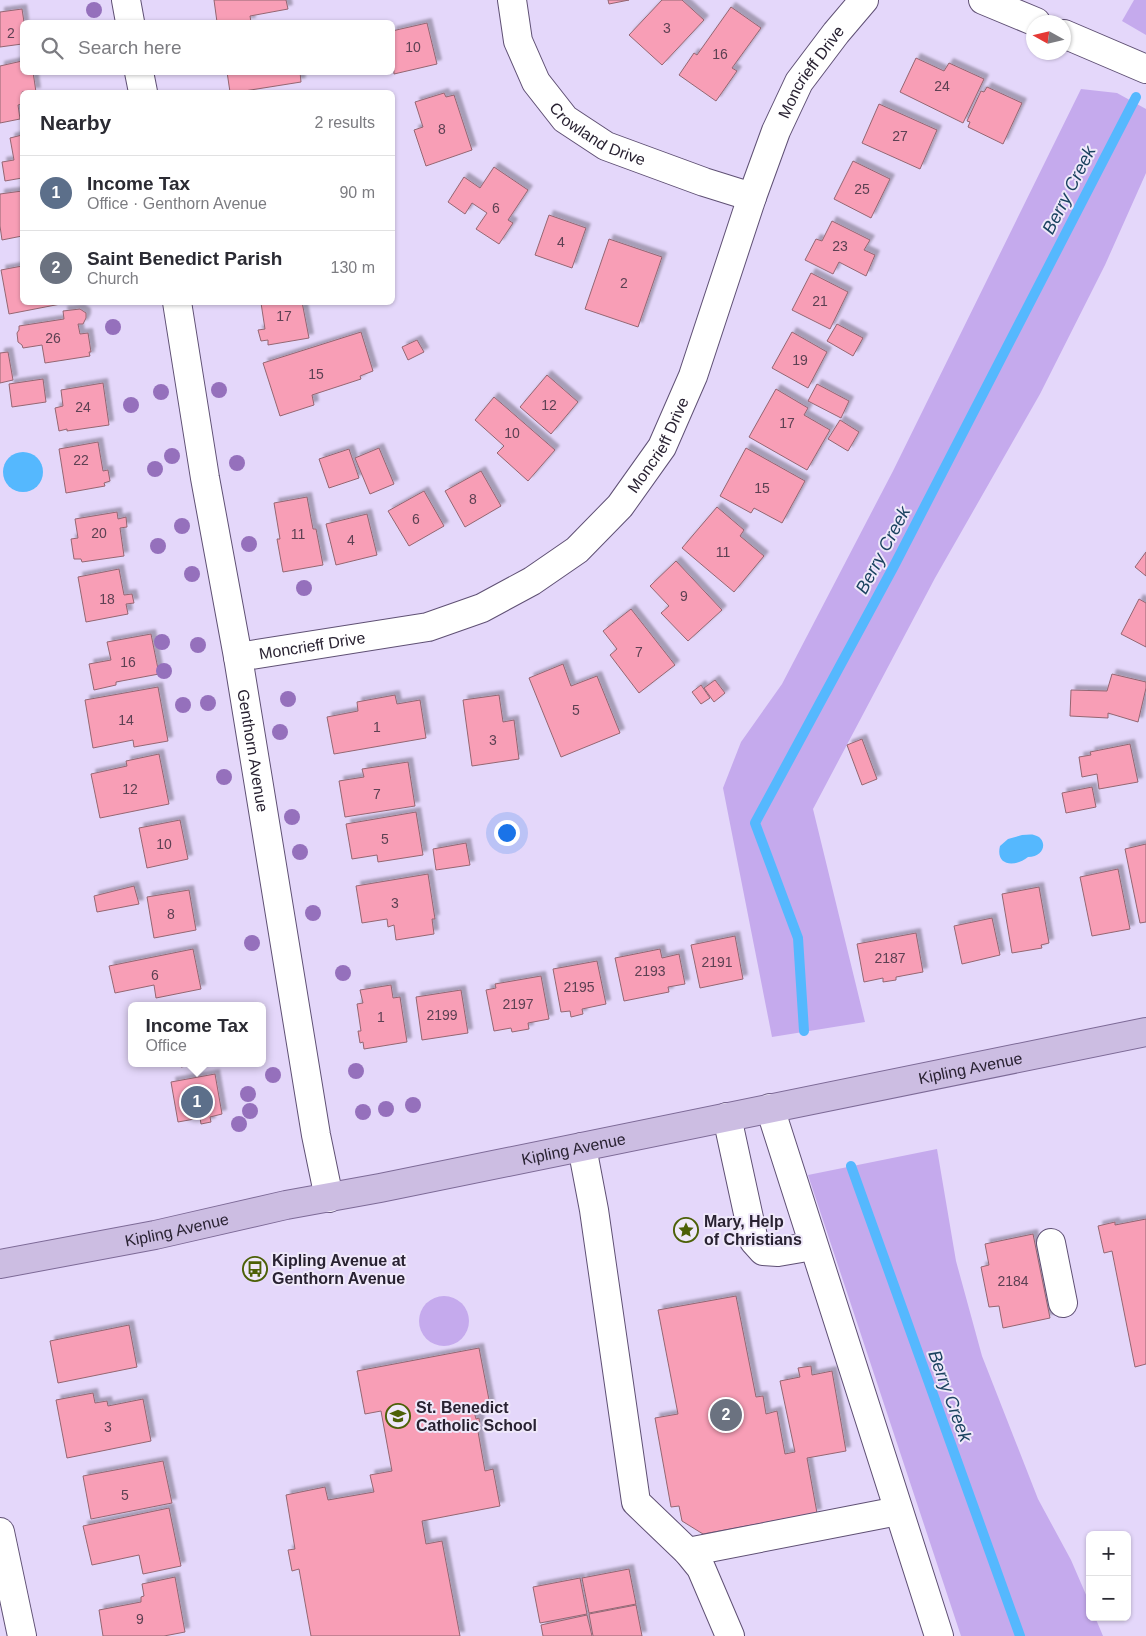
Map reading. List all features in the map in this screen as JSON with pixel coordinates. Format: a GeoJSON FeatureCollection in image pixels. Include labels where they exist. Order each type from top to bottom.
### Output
{"type":"FeatureCollection","features":[{"type":"Feature","properties":{"kind":"main road","name":"Kipling Avenue"},"geometry":{"type":"LineString","coordinates":[[0,1264],[156,1235],[286,1205],[330,1198],[1146,1032]]}},
{"type":"Feature","properties":{"kind":"street"},"geometry":{"type":"LineString","coordinates":[[126,0],[130,20]]}},
{"type":"Feature","properties":{"kind":"street","name":"Crowland Drive"},"geometry":{"type":"LineString","coordinates":[[512,0],[518,41],[536,82],[565,119],[606,146],[704,182],[752,197]]}},
{"type":"Feature","properties":{"kind":"street","name":"Moncrieff Drive"},"geometry":{"type":"LineString","coordinates":[[238,657],[428,627],[482,608],[532,581],[577,550],[620,506],[662,447],[693,376],[752,197],[776,131],[799,82],[864,0]]}},
{"type":"Feature","properties":{"kind":"street"},"geometry":{"type":"LineString","coordinates":[[983,0],[1026,18]]}},
{"type":"Feature","properties":{"kind":"street"},"geometry":{"type":"LineString","coordinates":[[1071,37],[1138,66]]}},
{"type":"Feature","properties":{"kind":"street"},"geometry":{"type":"LineString","coordinates":[[140,75],[143,90]]}},
{"type":"Feature","properties":{"kind":"street","name":"Genthorn Avenue"},"geometry":{"type":"LineString","coordinates":[[177,305],[204,478],[238,657],[316,1135],[330,1198]]}},
{"type":"Feature","properties":{"kind":"street"},"geometry":{"type":"LineString","coordinates":[[776,1107],[814,1246],[939,1636]]}},
{"type":"Feature","properties":{"kind":"street"},"geometry":{"type":"LineString","coordinates":[[727,1117],[754,1241],[763,1251],[778,1252],[814,1246]]}},
{"type":"Feature","properties":{"kind":"street"},"geometry":{"type":"LineString","coordinates":[[582,1147],[594,1210],[636,1502],[688,1552],[701,1568],[730,1636]]}},
{"type":"Feature","properties":{"kind":"street"},"geometry":{"type":"LineString","coordinates":[[1051,1243],[1063,1303]]}},
{"type":"Feature","properties":{"kind":"street"},"geometry":{"type":"LineString","coordinates":[[688,1552],[898,1511]]}},
{"type":"Feature","properties":{"kind":"street"},"geometry":{"type":"LineString","coordinates":[[0,1532],[4,1571],[22,1636]]}},
{"type":"Feature","properties":{"kind":"shaded area"},"geometry":{"type":"Polygon","coordinates":[[[1134,0],[1146,0],[1146,35],[1122,21],[1134,0]]]}},
{"type":"Feature","properties":{"kind":"shaded area"},"geometry":{"type":"Polygon","coordinates":[[[1081,89],[1117,93],[1146,109],[1146,173],[1105,265],[1040,394],[935,578],[813,809],[865,1022],[772,1037],[723,788],[741,742],[782,684],[893,471],[1081,89]]]}},
{"type":"Feature","properties":{"kind":"shaded area"},"geometry":{"type":"Polygon","coordinates":[[[937,1149],[956,1261],[982,1356],[1038,1499],[1071,1560],[1086,1595],[1086,1621],[1097,1621],[1103,1636],[961,1636],[808,1175],[937,1149]]]}},
{"type":"Feature","properties":{"kind":"shaded area"},"geometry":{"type":"Polygon","coordinates":[[[449,1296],[462,1303],[468,1311],[468,1331],[462,1339],[454,1345],[439,1346],[426,1339],[420,1331],[419,1316],[426,1303],[434,1297],[449,1296]]]}},
{"type":"Feature","properties":{"kind":"water"},"geometry":{"type":"Polygon","coordinates":[[[27,452],[34,455],[40,461],[43,472],[42,480],[34,489],[27,492],[19,492],[12,489],[4,480],[3,468],[6,461],[15,453],[27,452]]]}},
{"type":"Feature","properties":{"kind":"water"},"geometry":{"type":"Polygon","coordinates":[[[1022,835],[1033,835],[1042,840],[1042,851],[1018,862],[1008,863],[1003,861],[999,853],[1000,846],[1008,839],[1022,835]]]}},
{"type":"Feature","properties":{"kind":"building"},"geometry":{"type":"Polygon","coordinates":[[[214,0],[286,0],[288,9],[250,16],[251,20],[217,20],[214,0]]]}},
{"type":"Feature","properties":{"kind":"building"},"geometry":{"type":"Polygon","coordinates":[[[608,0],[629,0],[609,4],[608,0]]]}},
{"type":"Feature","properties":{"kind":"building"},"geometry":{"type":"Polygon","coordinates":[[[662,0],[682,0],[704,20],[662,65],[629,35],[662,0]]]}},
{"type":"Feature","properties":{"kind":"building"},"geometry":{"type":"Polygon","coordinates":[[[731,7],[761,28],[732,68],[737,71],[716,101],[679,75],[694,53],[697,55],[731,7]]]}},
{"type":"Feature","properties":{"kind":"building"},"geometry":{"type":"Polygon","coordinates":[[[22,9],[24,20],[20,20],[20,44],[0,47],[0,12],[22,9]]]}},
{"type":"Feature","properties":{"kind":"building"},"geometry":{"type":"Polygon","coordinates":[[[427,23],[437,64],[395,74],[395,30],[427,23]]]}},
{"type":"Feature","properties":{"kind":"building"},"geometry":{"type":"Polygon","coordinates":[[[916,58],[944,71],[949,63],[984,79],[963,123],[900,92],[916,58]]]}},
{"type":"Feature","properties":{"kind":"building"},"geometry":{"type":"Polygon","coordinates":[[[20,61],[20,75],[33,75],[36,90],[20,90],[20,104],[18,105],[20,119],[0,123],[0,66],[20,61]]]}},
{"type":"Feature","properties":{"kind":"building"},"geometry":{"type":"Polygon","coordinates":[[[227,75],[300,75],[301,82],[251,90],[230,90],[227,75]]]}},
{"type":"Feature","properties":{"kind":"building"},"geometry":{"type":"Polygon","coordinates":[[[987,87],[1022,103],[1003,144],[968,127],[970,122],[967,121],[981,91],[984,92],[987,87]]]}},
{"type":"Feature","properties":{"kind":"building"},"geometry":{"type":"Polygon","coordinates":[[[444,93],[446,97],[454,95],[472,150],[426,166],[414,130],[423,127],[415,102],[444,93]]]}},
{"type":"Feature","properties":{"kind":"building"},"geometry":{"type":"Polygon","coordinates":[[[879,104],[937,130],[920,169],[862,143],[879,104]]]}},
{"type":"Feature","properties":{"kind":"building"},"geometry":{"type":"Polygon","coordinates":[[[20,136],[20,178],[5,181],[2,162],[14,160],[10,138],[20,136]]]}},
{"type":"Feature","properties":{"kind":"building"},"geometry":{"type":"Polygon","coordinates":[[[853,161],[890,179],[871,218],[834,199],[853,161]]]}},
{"type":"Feature","properties":{"kind":"building"},"geometry":{"type":"Polygon","coordinates":[[[494,167],[528,190],[508,220],[513,223],[499,244],[476,229],[487,213],[472,203],[465,214],[448,202],[464,177],[480,188],[494,167]]]}},
{"type":"Feature","properties":{"kind":"building"},"geometry":{"type":"Polygon","coordinates":[[[20,191],[20,236],[2,240],[0,194],[20,191]]]}},
{"type":"Feature","properties":{"kind":"building"},"geometry":{"type":"Polygon","coordinates":[[[549,215],[586,228],[572,268],[535,255],[549,215]]]}},
{"type":"Feature","properties":{"kind":"building"},"geometry":{"type":"Polygon","coordinates":[[[832,221],[870,240],[864,250],[875,255],[866,276],[839,262],[833,274],[805,260],[816,239],[822,241],[832,221]]]}},
{"type":"Feature","properties":{"kind":"building"},"geometry":{"type":"Polygon","coordinates":[[[609,239],[662,257],[638,327],[585,309],[609,239]]]}},
{"type":"Feature","properties":{"kind":"building"},"geometry":{"type":"Polygon","coordinates":[[[20,266],[20,305],[56,305],[9,314],[1,270],[20,266]]]}},
{"type":"Feature","properties":{"kind":"building"},"geometry":{"type":"Polygon","coordinates":[[[811,273],[848,292],[830,329],[792,310],[811,273]]]}},
{"type":"Feature","properties":{"kind":"building"},"geometry":{"type":"Polygon","coordinates":[[[261,305],[303,305],[309,338],[268,345],[268,340],[261,341],[258,330],[265,329],[261,305]]]}},
{"type":"Feature","properties":{"kind":"building"},"geometry":{"type":"Polygon","coordinates":[[[80,309],[86,313],[86,318],[83,324],[78,324],[80,334],[88,333],[90,356],[45,363],[42,345],[23,348],[18,342],[17,333],[19,326],[64,319],[63,311],[80,309]]]}},
{"type":"Feature","properties":{"kind":"building"},"geometry":{"type":"Polygon","coordinates":[[[837,324],[863,338],[853,356],[827,341],[837,324]]]}},
{"type":"Feature","properties":{"kind":"building"},"geometry":{"type":"Polygon","coordinates":[[[361,332],[373,371],[360,376],[361,379],[312,395],[314,405],[280,416],[263,363],[361,332]]]}},
{"type":"Feature","properties":{"kind":"building"},"geometry":{"type":"Polygon","coordinates":[[[792,332],[827,352],[808,388],[772,368],[792,332]]]}},
{"type":"Feature","properties":{"kind":"building"},"geometry":{"type":"Polygon","coordinates":[[[417,340],[424,352],[408,360],[402,347],[417,340]]]}},
{"type":"Feature","properties":{"kind":"building"},"geometry":{"type":"Polygon","coordinates":[[[8,352],[13,380],[0,383],[0,353],[8,352]]]}},
{"type":"Feature","properties":{"kind":"building"},"geometry":{"type":"Polygon","coordinates":[[[547,375],[578,402],[551,434],[520,407],[547,375]]]}},
{"type":"Feature","properties":{"kind":"building"},"geometry":{"type":"Polygon","coordinates":[[[43,379],[46,402],[12,407],[9,384],[43,379]]]}},
{"type":"Feature","properties":{"kind":"building"},"geometry":{"type":"Polygon","coordinates":[[[103,383],[109,425],[59,431],[55,408],[63,406],[61,390],[103,383]]]}},
{"type":"Feature","properties":{"kind":"building"},"geometry":{"type":"Polygon","coordinates":[[[817,384],[849,401],[841,418],[808,401],[817,384]]]}},
{"type":"Feature","properties":{"kind":"building"},"geometry":{"type":"Polygon","coordinates":[[[776,389],[808,408],[804,415],[830,430],[807,470],[749,437],[776,389]]]}},
{"type":"Feature","properties":{"kind":"building"},"geometry":{"type":"Polygon","coordinates":[[[494,397],[555,450],[528,481],[497,453],[504,446],[475,420],[494,397]]]}},
{"type":"Feature","properties":{"kind":"building"},"geometry":{"type":"Polygon","coordinates":[[[840,420],[859,432],[848,451],[828,439],[840,420]]]}},
{"type":"Feature","properties":{"kind":"building"},"geometry":{"type":"Polygon","coordinates":[[[98,442],[103,471],[108,470],[110,481],[104,483],[105,486],[66,493],[59,449],[98,442]]]}},
{"type":"Feature","properties":{"kind":"building"},"geometry":{"type":"Polygon","coordinates":[[[379,448],[394,484],[370,494],[355,458],[379,448]]]}},
{"type":"Feature","properties":{"kind":"building"},"geometry":{"type":"Polygon","coordinates":[[[746,448],[805,481],[782,523],[754,508],[751,513],[720,496],[746,448]]]}},
{"type":"Feature","properties":{"kind":"building"},"geometry":{"type":"Polygon","coordinates":[[[349,449],[359,478],[329,488],[319,459],[349,449]]]}},
{"type":"Feature","properties":{"kind":"building"},"geometry":{"type":"Polygon","coordinates":[[[481,471],[501,506],[465,527],[445,491],[481,471]]]}},
{"type":"Feature","properties":{"kind":"building"},"geometry":{"type":"Polygon","coordinates":[[[424,491],[444,526],[409,546],[388,511],[424,491]]]}},
{"type":"Feature","properties":{"kind":"building"},"geometry":{"type":"Polygon","coordinates":[[[307,497],[323,565],[283,572],[277,539],[280,539],[274,503],[307,497]]]}},
{"type":"Feature","properties":{"kind":"building"},"geometry":{"type":"Polygon","coordinates":[[[717,507],[744,530],[740,536],[764,556],[734,592],[682,548],[717,507]]]}},
{"type":"Feature","properties":{"kind":"building"},"geometry":{"type":"Polygon","coordinates":[[[117,512],[118,519],[126,517],[127,527],[120,528],[124,556],[82,562],[81,559],[74,559],[71,539],[78,538],[75,519],[117,512]]]}},
{"type":"Feature","properties":{"kind":"building"},"geometry":{"type":"Polygon","coordinates":[[[367,514],[377,555],[336,565],[326,524],[367,514]]]}},
{"type":"Feature","properties":{"kind":"building"},"geometry":{"type":"Polygon","coordinates":[[[1146,552],[1146,576],[1135,567],[1146,552]]]}},
{"type":"Feature","properties":{"kind":"building"},"geometry":{"type":"Polygon","coordinates":[[[676,561],[722,610],[688,641],[661,613],[669,606],[650,586],[676,561]]]}},
{"type":"Feature","properties":{"kind":"building"},"geometry":{"type":"Polygon","coordinates":[[[119,569],[124,595],[132,594],[134,603],[126,604],[128,614],[86,622],[78,577],[119,569]]]}},
{"type":"Feature","properties":{"kind":"building"},"geometry":{"type":"Polygon","coordinates":[[[1139,599],[1146,603],[1146,647],[1121,634],[1139,599]]]}},
{"type":"Feature","properties":{"kind":"building"},"geometry":{"type":"Polygon","coordinates":[[[631,609],[675,665],[639,693],[610,655],[617,649],[603,631],[631,609]]]}},
{"type":"Feature","properties":{"kind":"building"},"geometry":{"type":"Polygon","coordinates":[[[151,634],[159,674],[116,682],[116,685],[94,690],[89,664],[111,660],[107,642],[151,634]]]}},
{"type":"Feature","properties":{"kind":"building"},"geometry":{"type":"Polygon","coordinates":[[[563,664],[571,686],[597,676],[620,733],[561,757],[529,678],[563,664]]]}},
{"type":"Feature","properties":{"kind":"building"},"geometry":{"type":"Polygon","coordinates":[[[1112,674],[1146,682],[1138,722],[1108,713],[1108,718],[1070,716],[1071,690],[1107,691],[1112,674]]]}},
{"type":"Feature","properties":{"kind":"building"},"geometry":{"type":"Polygon","coordinates":[[[715,680],[725,693],[714,702],[704,688],[715,680]]]}},
{"type":"Feature","properties":{"kind":"building"},"geometry":{"type":"Polygon","coordinates":[[[701,685],[710,698],[701,704],[692,692],[701,685]]]}},
{"type":"Feature","properties":{"kind":"building"},"geometry":{"type":"Polygon","coordinates":[[[158,687],[168,741],[134,747],[133,740],[93,748],[85,700],[158,687]]]}},
{"type":"Feature","properties":{"kind":"building"},"geometry":{"type":"Polygon","coordinates":[[[395,695],[397,704],[420,700],[426,738],[334,754],[327,717],[358,711],[357,702],[395,695]]]}},
{"type":"Feature","properties":{"kind":"building"},"geometry":{"type":"Polygon","coordinates":[[[499,695],[503,722],[514,720],[519,759],[472,766],[463,700],[499,695]]]}},
{"type":"Feature","properties":{"kind":"building"},"geometry":{"type":"Polygon","coordinates":[[[862,739],[877,779],[862,785],[847,745],[862,739]]]}},
{"type":"Feature","properties":{"kind":"building"},"geometry":{"type":"Polygon","coordinates":[[[1130,744],[1138,782],[1099,789],[1097,774],[1082,777],[1079,757],[1091,755],[1090,752],[1130,744]]]}},
{"type":"Feature","properties":{"kind":"building"},"geometry":{"type":"Polygon","coordinates":[[[159,754],[169,804],[100,818],[91,774],[127,766],[126,761],[159,754]]]}},
{"type":"Feature","properties":{"kind":"building"},"geometry":{"type":"Polygon","coordinates":[[[408,762],[415,806],[345,817],[339,781],[364,777],[362,769],[408,762]]]}},
{"type":"Feature","properties":{"kind":"building"},"geometry":{"type":"Polygon","coordinates":[[[1092,787],[1096,807],[1066,813],[1062,793],[1092,787]]]}},
{"type":"Feature","properties":{"kind":"building"},"geometry":{"type":"Polygon","coordinates":[[[416,812],[423,855],[378,862],[377,855],[352,859],[346,824],[416,812]]]}},
{"type":"Feature","properties":{"kind":"building"},"geometry":{"type":"Polygon","coordinates":[[[180,820],[188,859],[147,868],[139,828],[180,820]]]}},
{"type":"Feature","properties":{"kind":"building"},"geometry":{"type":"Polygon","coordinates":[[[466,843],[470,865],[436,870],[433,849],[466,843]]]}},
{"type":"Feature","properties":{"kind":"building"},"geometry":{"type":"Polygon","coordinates":[[[1146,844],[1146,922],[1140,923],[1125,849],[1146,844]]]}},
{"type":"Feature","properties":{"kind":"building"},"geometry":{"type":"Polygon","coordinates":[[[1118,869],[1130,929],[1092,936],[1080,877],[1118,869]]]}},
{"type":"Feature","properties":{"kind":"building"},"geometry":{"type":"Polygon","coordinates":[[[428,874],[435,919],[432,919],[434,934],[396,940],[394,925],[388,927],[387,919],[362,923],[356,886],[428,874]]]}},
{"type":"Feature","properties":{"kind":"building"},"geometry":{"type":"Polygon","coordinates":[[[134,886],[139,904],[97,912],[94,896],[134,886]]]}},
{"type":"Feature","properties":{"kind":"building"},"geometry":{"type":"Polygon","coordinates":[[[1039,887],[1049,943],[1041,945],[1042,948],[1012,953],[1002,894],[1039,887]]]}},
{"type":"Feature","properties":{"kind":"building"},"geometry":{"type":"Polygon","coordinates":[[[189,890],[196,930],[154,938],[147,897],[189,890]]]}},
{"type":"Feature","properties":{"kind":"building"},"geometry":{"type":"Polygon","coordinates":[[[992,918],[1000,955],[962,964],[954,926],[992,918]]]}},
{"type":"Feature","properties":{"kind":"building"},"geometry":{"type":"Polygon","coordinates":[[[916,933],[923,972],[896,977],[896,980],[883,982],[883,978],[864,982],[857,944],[916,933]]]}},
{"type":"Feature","properties":{"kind":"building"},"geometry":{"type":"Polygon","coordinates":[[[735,936],[743,979],[700,988],[691,945],[735,936]]]}},
{"type":"Feature","properties":{"kind":"building"},"geometry":{"type":"Polygon","coordinates":[[[193,949],[201,989],[156,998],[154,985],[115,993],[109,966],[193,949]]]}},
{"type":"Feature","properties":{"kind":"building"},"geometry":{"type":"Polygon","coordinates":[[[660,949],[662,958],[679,954],[685,984],[668,987],[669,992],[624,1001],[615,958],[660,949]]]}},
{"type":"Feature","properties":{"kind":"building"},"geometry":{"type":"Polygon","coordinates":[[[597,961],[606,1004],[582,1009],[583,1014],[571,1017],[570,1011],[561,1012],[553,969],[597,961]]]}},
{"type":"Feature","properties":{"kind":"building"},"geometry":{"type":"Polygon","coordinates":[[[541,976],[549,1019],[528,1023],[529,1029],[512,1032],[511,1028],[494,1031],[486,990],[496,988],[495,984],[541,976]]]}},
{"type":"Feature","properties":{"kind":"building"},"geometry":{"type":"Polygon","coordinates":[[[391,985],[393,998],[400,997],[407,1042],[364,1049],[363,1042],[360,1043],[358,1031],[361,1031],[357,1004],[363,1003],[360,990],[391,985]]]}},
{"type":"Feature","properties":{"kind":"building"},"geometry":{"type":"Polygon","coordinates":[[[461,990],[468,1033],[422,1040],[416,997],[461,990]]]}},
{"type":"Feature","properties":{"kind":"building"},"geometry":{"type":"Polygon","coordinates":[[[215,1074],[222,1114],[210,1117],[211,1122],[201,1124],[200,1118],[178,1122],[171,1082],[215,1074]]]}},
{"type":"Feature","properties":{"kind":"building"},"geometry":{"type":"Polygon","coordinates":[[[1146,1219],[1146,1364],[1135,1367],[1112,1251],[1104,1253],[1098,1226],[1115,1222],[1115,1225],[1146,1219]]]}},
{"type":"Feature","properties":{"kind":"building"},"geometry":{"type":"Polygon","coordinates":[[[1033,1234],[1050,1318],[1003,1328],[999,1306],[989,1307],[981,1267],[989,1265],[985,1244],[1033,1234]]]}},
{"type":"Feature","properties":{"kind":"building"},"geometry":{"type":"Polygon","coordinates":[[[736,1296],[756,1397],[763,1396],[766,1414],[777,1411],[785,1454],[795,1452],[780,1381],[800,1377],[798,1368],[811,1366],[812,1375],[832,1371],[846,1451],[807,1458],[817,1513],[703,1534],[682,1521],[679,1506],[671,1507],[655,1418],[678,1414],[658,1310],[736,1296]]]}},
{"type":"Feature","properties":{"kind":"building"},"geometry":{"type":"Polygon","coordinates":[[[129,1325],[137,1367],[58,1383],[50,1341],[129,1325]]]}},
{"type":"Feature","properties":{"kind":"building"},"geometry":{"type":"Polygon","coordinates":[[[479,1348],[490,1405],[473,1408],[476,1419],[479,1418],[480,1426],[477,1426],[485,1471],[493,1469],[500,1506],[422,1521],[426,1544],[442,1541],[460,1636],[311,1636],[299,1569],[292,1571],[288,1550],[295,1549],[286,1495],[325,1487],[328,1500],[374,1492],[370,1475],[392,1471],[381,1411],[365,1414],[357,1371],[479,1348]]]}},
{"type":"Feature","properties":{"kind":"building"},"geometry":{"type":"Polygon","coordinates":[[[93,1393],[95,1403],[107,1401],[108,1406],[143,1399],[151,1441],[67,1458],[56,1400],[93,1393]]]}},
{"type":"Feature","properties":{"kind":"building"},"geometry":{"type":"Polygon","coordinates":[[[163,1461],[172,1503],[91,1519],[83,1476],[163,1461]]]}},
{"type":"Feature","properties":{"kind":"building"},"geometry":{"type":"Polygon","coordinates":[[[169,1508],[181,1566],[143,1574],[139,1555],[92,1565],[83,1526],[169,1508]]]}},
{"type":"Feature","properties":{"kind":"building"},"geometry":{"type":"Polygon","coordinates":[[[629,1569],[636,1604],[589,1613],[582,1578],[629,1569]]]}},
{"type":"Feature","properties":{"kind":"building"},"geometry":{"type":"Polygon","coordinates":[[[175,1577],[185,1632],[164,1636],[103,1636],[99,1610],[141,1602],[141,1597],[144,1596],[142,1584],[175,1577]]]}},
{"type":"Feature","properties":{"kind":"building"},"geometry":{"type":"Polygon","coordinates":[[[580,1578],[587,1614],[540,1623],[533,1587],[580,1578]]]}},
{"type":"Feature","properties":{"kind":"building"},"geometry":{"type":"Polygon","coordinates":[[[636,1605],[642,1636],[593,1636],[589,1614],[636,1605]]]}},
{"type":"Feature","properties":{"kind":"building"},"geometry":{"type":"Polygon","coordinates":[[[587,1615],[592,1636],[543,1636],[541,1625],[587,1615]]]}},
{"type":"Feature","properties":{"kind":"waterway","name":"Berry Creek"},"geometry":{"type":"LineString","coordinates":[[804,1031],[798,938],[755,823],[894,566],[1136,97]]}},
{"type":"Feature","properties":{"kind":"waterway","name":"Berry Creek"},"geometry":{"type":"LineString","coordinates":[[851,1166],[1020,1636]]}},
{"type":"Feature","properties":{"kind":"place","name":"Income Tax"},"geometry":{"type":"Point","coordinates":[197,1102]}},
{"type":"Feature","properties":{"kind":"place","name":"Mary, Help of Christians"},"geometry":{"type":"Point","coordinates":[686,1230]}},
{"type":"Feature","properties":{"kind":"place","name":"Kipling Avenue at Genthorn Avenue"},"geometry":{"type":"Point","coordinates":[255,1269]}},
{"type":"Feature","properties":{"kind":"place","name":"Saint Benedict Parish"},"geometry":{"type":"Point","coordinates":[726,1415]}},
{"type":"Feature","properties":{"kind":"place","name":"St. Benedict Catholic School"},"geometry":{"type":"Point","coordinates":[398,1416]}}]}
